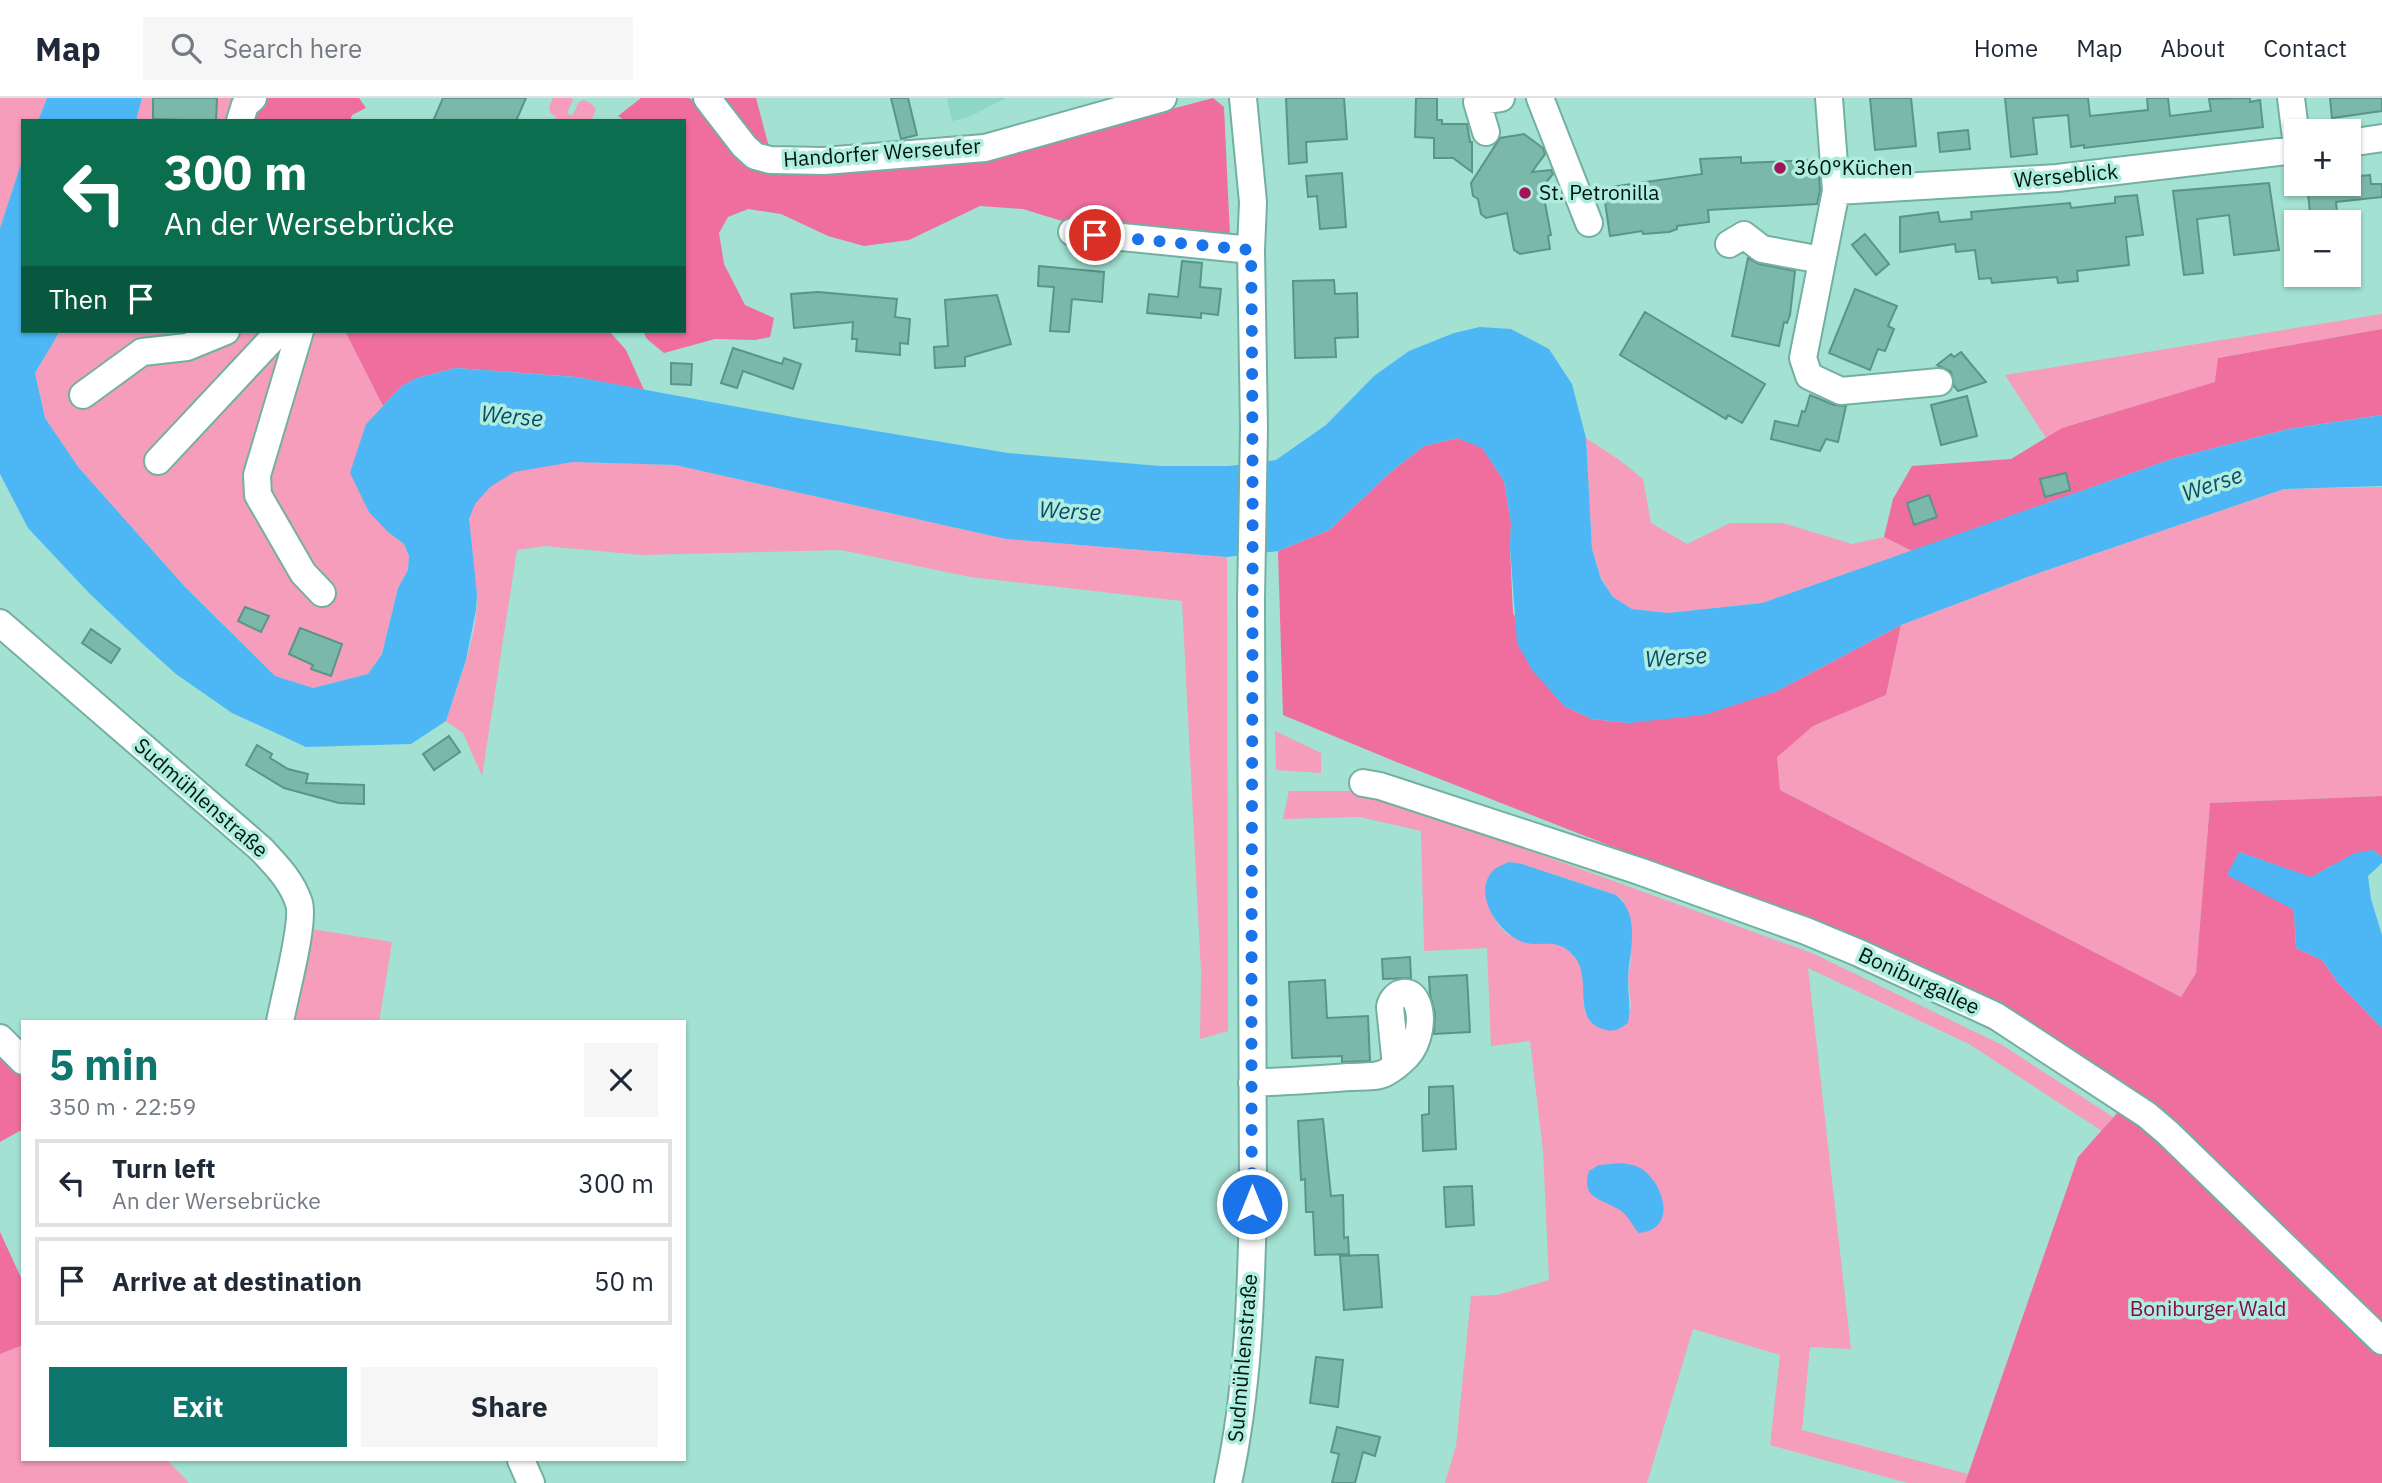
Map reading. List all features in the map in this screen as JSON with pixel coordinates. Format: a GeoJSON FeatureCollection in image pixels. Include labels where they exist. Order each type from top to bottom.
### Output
{"type":"FeatureCollection","features":[{"type":"Feature","properties":{"kind":"street"},"geometry":{"type":"LineString","coordinates":[[241,119],[245,105],[253,98]]}},
{"type":"Feature","properties":{"kind":"street","name":"Handorfer Werseufer"},"geometry":{"type":"LineString","coordinates":[[706,98],[755,156],[770,160],[824,161],[985,148],[1163,98]]}},
{"type":"Feature","properties":{"kind":"street","name":"Sudmühlenstraße"},"geometry":{"type":"LineString","coordinates":[[1228,1483],[1244,1395],[1252,1204],[1253,202],[1243,98]]}},
{"type":"Feature","properties":{"kind":"street"},"geometry":{"type":"LineString","coordinates":[[1486,132],[1477,102],[1501,98]]}},
{"type":"Feature","properties":{"kind":"street"},"geometry":{"type":"LineString","coordinates":[[1540,98],[1589,223]]}},
{"type":"Feature","properties":{"kind":"street"},"geometry":{"type":"LineString","coordinates":[[1829,98],[1836,191],[1803,358],[1809,376],[1841,391],[1939,382]]}},
{"type":"Feature","properties":{"kind":"street"},"geometry":{"type":"LineString","coordinates":[[2291,98],[2294,119]]}},
{"type":"Feature","properties":{"kind":"street"},"geometry":{"type":"LineString","coordinates":[[2361,141],[2382,138]]}},
{"type":"Feature","properties":{"kind":"street","name":"Werseblick"},"geometry":{"type":"LineString","coordinates":[[1836,191],[2057,178],[2284,151]]}},
{"type":"Feature","properties":{"kind":"street"},"geometry":{"type":"LineString","coordinates":[[1072,232],[1251,250]]}},
{"type":"Feature","properties":{"kind":"street"},"geometry":{"type":"LineString","coordinates":[[1729,244],[1744,235],[1762,249],[1822,260]]}},
{"type":"Feature","properties":{"kind":"street"},"geometry":{"type":"LineString","coordinates":[[83,396],[142,352],[187,347],[222,333]]}},
{"type":"Feature","properties":{"kind":"street"},"geometry":{"type":"LineString","coordinates":[[299,333],[257,475],[258,495],[303,573],[323,593]]}},
{"type":"Feature","properties":{"kind":"street"},"geometry":{"type":"LineString","coordinates":[[158,461],[279,334]]}},
{"type":"Feature","properties":{"kind":"street","name":"Sudmühlenstraße"},"geometry":{"type":"LineString","coordinates":[[0,623],[261,849],[284,873],[300,906],[299,927],[280,1020]]}},
{"type":"Feature","properties":{"kind":"street","name":"Boniburgallee"},"geometry":{"type":"LineString","coordinates":[[1363,783],[1540,837],[1806,931],[1996,1016],[2147,1115],[2382,1341]]}},
{"type":"Feature","properties":{"kind":"street"},"geometry":{"type":"LineString","coordinates":[[0,1038],[21,1059]]}},
{"type":"Feature","properties":{"kind":"street"},"geometry":{"type":"LineString","coordinates":[[1252,1083],[1378,1075],[1396,1066]]}},
{"type":"Feature","properties":{"kind":"street"},"geometry":{"type":"LineString","coordinates":[[521,1461],[531,1483]]}},
{"type":"Feature","properties":{"kind":"shaded area"},"geometry":{"type":"Polygon","coordinates":[[[0,98],[47,98],[39,119],[21,119],[21,164],[0,228],[0,98]]]}},
{"type":"Feature","properties":{"kind":"shaded area"},"geometry":{"type":"Polygon","coordinates":[[[142,98],[253,98],[241,119],[137,119],[142,98]]]}},
{"type":"Feature","properties":{"kind":"shaded area"},"geometry":{"type":"Polygon","coordinates":[[[553,98],[571,98],[573,100],[567,113],[572,116],[579,102],[584,100],[596,110],[592,119],[555,119],[556,116],[551,114],[549,107],[553,98]]]}},
{"type":"Feature","properties":{"kind":"shaded area"},"geometry":{"type":"Polygon","coordinates":[[[947,98],[1006,98],[969,117],[952,121],[947,98]]]}},
{"type":"Feature","properties":{"kind":"shaded area"},"geometry":{"type":"Polygon","coordinates":[[[2382,314],[2382,329],[2218,358],[2216,382],[2062,428],[2046,438],[2005,375],[2382,314]]]}},
{"type":"Feature","properties":{"kind":"shaded area"},"geometry":{"type":"Polygon","coordinates":[[[59,333],[346,333],[383,406],[366,424],[388,532],[404,544],[409,556],[408,570],[398,588],[382,654],[368,674],[313,688],[275,677],[185,587],[79,468],[45,418],[35,373],[59,333]]]}},
{"type":"Feature","properties":{"kind":"shaded area"},"geometry":{"type":"Polygon","coordinates":[[[1586,438],[1643,479],[1651,523],[1687,544],[1730,523],[1783,523],[1852,544],[1884,537],[1912,551],[1762,603],[1668,613],[1632,609],[1613,597],[1601,578],[1592,549],[1586,438]]]}},
{"type":"Feature","properties":{"kind":"shaded area"},"geometry":{"type":"Polygon","coordinates":[[[573,462],[675,465],[1006,539],[1227,557],[1228,1031],[1200,1039],[1201,972],[1182,601],[970,577],[841,550],[641,555],[545,546],[517,550],[482,776],[463,733],[446,721],[473,635],[477,606],[470,542],[470,513],[485,491],[508,474],[529,467],[573,462]]]}},
{"type":"Feature","properties":{"kind":"shaded area"},"geometry":{"type":"Polygon","coordinates":[[[2382,487],[2382,796],[2210,803],[2196,973],[2181,997],[1780,790],[1776,757],[1813,726],[1886,695],[1901,625],[2030,576],[2284,489],[2382,487]]]}},
{"type":"Feature","properties":{"kind":"shaded area"},"geometry":{"type":"Polygon","coordinates":[[[1275,731],[1321,753],[1321,773],[1276,770],[1275,731]]]}},
{"type":"Feature","properties":{"kind":"shaded area"},"geometry":{"type":"Polygon","coordinates":[[[1289,791],[1366,791],[1812,953],[2002,1045],[2113,1117],[2102,1131],[1969,1044],[1808,968],[1851,1349],[1810,1347],[1802,1430],[1968,1474],[1965,1483],[1908,1483],[1770,1445],[1780,1355],[1693,1329],[1647,1483],[1445,1483],[1456,1446],[1471,1296],[1497,1295],[1549,1280],[1543,1151],[1530,1041],[1491,1046],[1487,948],[1424,951],[1421,831],[1360,817],[1283,819],[1289,791]],[[1522,864],[1486,881],[1487,898],[1493,915],[1510,936],[1562,946],[1574,956],[1583,976],[1585,1014],[1631,1009],[1628,977],[1631,960],[1623,900],[1616,895],[1522,864]]]}},
{"type":"Feature","properties":{"kind":"shaded area"},"geometry":{"type":"Polygon","coordinates":[[[305,928],[392,942],[379,1020],[285,1020],[305,928]]]}},
{"type":"Feature","properties":{"kind":"shaded area"},"geometry":{"type":"Polygon","coordinates":[[[21,1346],[21,1461],[168,1461],[189,1483],[0,1483],[0,1354],[21,1346]]]}},
{"type":"Feature","properties":{"kind":"green space"},"geometry":{"type":"Polygon","coordinates":[[[253,98],[359,98],[366,108],[352,115],[351,119],[241,119],[253,98]]]}},
{"type":"Feature","properties":{"kind":"green space"},"geometry":{"type":"Polygon","coordinates":[[[641,98],[689,98],[699,105],[748,165],[994,156],[1213,98],[1224,107],[1230,236],[1075,225],[1023,209],[980,206],[909,240],[864,246],[828,236],[781,214],[748,209],[728,217],[719,233],[724,264],[745,305],[774,318],[770,337],[755,340],[715,339],[664,353],[647,339],[644,333],[686,333],[686,119],[623,119],[618,116],[641,98]]]}},
{"type":"Feature","properties":{"kind":"green space"},"geometry":{"type":"Polygon","coordinates":[[[714,98],[756,98],[770,151],[754,142],[714,98]]]}},
{"type":"Feature","properties":{"kind":"green space"},"geometry":{"type":"Polygon","coordinates":[[[2382,329],[2382,415],[2289,429],[2172,459],[1912,551],[1884,537],[1893,499],[1912,466],[2011,459],[2062,428],[2215,382],[2218,358],[2382,329]]]}},
{"type":"Feature","properties":{"kind":"green space"},"geometry":{"type":"Polygon","coordinates":[[[346,333],[611,333],[626,350],[644,390],[576,377],[456,368],[417,378],[402,386],[383,406],[346,333]]]}},
{"type":"Feature","properties":{"kind":"green space","name":"Boniburger Wald"},"geometry":{"type":"Polygon","coordinates":[[[1457,438],[1482,447],[1504,481],[1511,522],[1513,613],[1564,706],[1592,719],[1629,723],[1775,692],[1901,625],[1886,695],[1813,726],[1777,757],[1780,790],[2181,997],[2196,973],[2210,803],[2382,796],[2382,857],[2373,850],[2329,867],[2311,878],[2239,852],[2294,910],[2296,948],[2322,960],[2339,984],[2382,1028],[2382,1483],[1965,1483],[2078,1157],[2128,1101],[1837,935],[1283,715],[1278,551],[1329,530],[1392,471],[1424,446],[1457,438]]]}},
{"type":"Feature","properties":{"kind":"green space"},"geometry":{"type":"Polygon","coordinates":[[[0,1038],[21,1059],[21,1130],[0,1142],[0,1038]]]}},
{"type":"Feature","properties":{"kind":"green space"},"geometry":{"type":"Polygon","coordinates":[[[0,1232],[21,1278],[21,1346],[0,1354],[0,1232]]]}},
{"type":"Feature","properties":{"kind":"water"},"geometry":{"type":"Polygon","coordinates":[[[47,98],[142,98],[137,119],[39,119],[47,98]]]}},
{"type":"Feature","properties":{"kind":"water","name":"Werse"},"geometry":{"type":"Polygon","coordinates":[[[21,164],[21,333],[59,333],[35,373],[45,418],[79,468],[185,587],[275,676],[313,688],[368,674],[382,654],[398,588],[408,570],[409,556],[404,544],[369,512],[350,473],[366,424],[402,386],[417,378],[456,368],[576,377],[1008,453],[1160,466],[1229,466],[1276,460],[1326,425],[1374,376],[1409,351],[1454,333],[1480,327],[1511,329],[1549,349],[1572,384],[1586,438],[1592,549],[1601,579],[1613,597],[1632,609],[1668,613],[1762,603],[2172,459],[2289,429],[2382,415],[2382,486],[2284,489],[2030,576],[1901,625],[1775,692],[1704,715],[1629,723],[1592,719],[1564,706],[1532,670],[1517,643],[1510,548],[1511,522],[1504,481],[1482,448],[1457,438],[1424,446],[1392,471],[1329,530],[1278,551],[1227,557],[1006,539],[675,465],[573,462],[514,472],[490,487],[475,504],[469,519],[477,594],[476,610],[466,660],[446,721],[411,744],[306,747],[232,713],[176,674],[90,594],[28,528],[0,474],[0,228],[21,164]]]}},
{"type":"Feature","properties":{"kind":"water"},"geometry":{"type":"Polygon","coordinates":[[[2373,850],[2382,857],[2382,863],[2368,876],[2371,899],[2382,935],[2382,1028],[2339,984],[2322,960],[2296,948],[2294,910],[2227,875],[2239,852],[2311,877],[2355,853],[2373,850]]]}},
{"type":"Feature","properties":{"kind":"water"},"geometry":{"type":"Polygon","coordinates":[[[1509,862],[1616,895],[1624,903],[1629,913],[1632,934],[1628,1023],[1610,1031],[1593,1024],[1587,1016],[1582,974],[1573,955],[1553,944],[1532,944],[1518,940],[1496,920],[1487,901],[1486,882],[1495,869],[1509,862]]]}},
{"type":"Feature","properties":{"kind":"water"},"geometry":{"type":"Polygon","coordinates":[[[1620,1163],[1642,1169],[1657,1185],[1663,1216],[1659,1224],[1651,1230],[1639,1233],[1623,1212],[1590,1193],[1587,1180],[1589,1171],[1599,1165],[1620,1163]]]}},
{"type":"Feature","properties":{"kind":"building"},"geometry":{"type":"Polygon","coordinates":[[[153,98],[217,98],[216,119],[153,119],[153,98]]]}},
{"type":"Feature","properties":{"kind":"building"},"geometry":{"type":"Polygon","coordinates":[[[443,98],[526,98],[517,119],[434,119],[443,98]]]}},
{"type":"Feature","properties":{"kind":"building"},"geometry":{"type":"Polygon","coordinates":[[[891,98],[908,98],[917,135],[901,139],[891,98]]]}},
{"type":"Feature","properties":{"kind":"building"},"geometry":{"type":"Polygon","coordinates":[[[1286,98],[1344,98],[1347,139],[1306,142],[1307,162],[1289,164],[1286,98]]]}},
{"type":"Feature","properties":{"kind":"building"},"geometry":{"type":"Polygon","coordinates":[[[1416,98],[1437,98],[1437,120],[1442,120],[1442,124],[1467,124],[1472,142],[1472,172],[1453,158],[1434,158],[1434,138],[1415,137],[1416,98]]]}},
{"type":"Feature","properties":{"kind":"building"},"geometry":{"type":"Polygon","coordinates":[[[1870,98],[1911,98],[1916,146],[1875,150],[1870,98]]]}},
{"type":"Feature","properties":{"kind":"building"},"geometry":{"type":"Polygon","coordinates":[[[2005,98],[2088,98],[2090,116],[2148,110],[2147,98],[2168,98],[2170,116],[2211,111],[2209,99],[2250,98],[2250,102],[2260,100],[2263,127],[2084,148],[2084,145],[2071,147],[2068,115],[2033,118],[2037,154],[2011,157],[2005,98]]]}},
{"type":"Feature","properties":{"kind":"building"},"geometry":{"type":"Polygon","coordinates":[[[2330,98],[2382,98],[2382,111],[2332,118],[2330,98]]]}},
{"type":"Feature","properties":{"kind":"building"},"geometry":{"type":"Polygon","coordinates":[[[1968,130],[1970,149],[1940,152],[1938,133],[1968,130]]]}},
{"type":"Feature","properties":{"kind":"building","name":"St. Petronilla"},"geometry":{"type":"Polygon","coordinates":[[[1524,134],[1543,148],[1545,154],[1532,172],[1551,170],[1553,174],[1542,187],[1551,235],[1548,236],[1550,249],[1520,254],[1514,250],[1507,213],[1486,218],[1481,214],[1471,183],[1500,138],[1524,134]]]}},
{"type":"Feature","properties":{"kind":"building"},"geometry":{"type":"Polygon","coordinates":[[[1741,157],[1741,163],[1818,160],[1820,190],[1817,204],[1708,210],[1709,222],[1677,226],[1677,229],[1669,232],[1643,234],[1642,231],[1610,236],[1603,188],[1702,174],[1700,159],[1741,157]]]}},
{"type":"Feature","properties":{"kind":"building"},"geometry":{"type":"Polygon","coordinates":[[[1342,173],[1346,227],[1320,229],[1317,196],[1308,197],[1306,176],[1342,173]]]}},
{"type":"Feature","properties":{"kind":"building"},"geometry":{"type":"Polygon","coordinates":[[[2370,175],[2371,184],[2382,184],[2382,197],[2336,202],[2337,210],[2310,210],[2308,196],[2361,196],[2361,176],[2370,175]]]}},
{"type":"Feature","properties":{"kind":"building"},"geometry":{"type":"Polygon","coordinates":[[[2269,183],[2279,250],[2234,255],[2229,215],[2197,219],[2203,273],[2184,275],[2173,191],[2269,183]]]}},
{"type":"Feature","properties":{"kind":"building"},"geometry":{"type":"Polygon","coordinates":[[[2137,195],[2143,235],[2126,237],[2129,265],[2077,271],[2078,281],[2058,283],[2057,277],[1992,283],[1991,278],[1979,279],[1975,250],[1956,252],[1955,244],[1900,252],[1900,217],[1938,212],[1940,222],[1972,219],[1971,212],[2070,203],[2071,208],[2115,203],[2115,197],[2137,195]]]}},
{"type":"Feature","properties":{"kind":"building"},"geometry":{"type":"Polygon","coordinates":[[[1865,234],[1889,264],[1876,275],[1852,245],[1865,234]]]}},
{"type":"Feature","properties":{"kind":"building"},"geometry":{"type":"Polygon","coordinates":[[[1748,258],[1759,264],[1795,271],[1790,315],[1787,323],[1784,322],[1779,346],[1732,336],[1748,258]]]}},
{"type":"Feature","properties":{"kind":"building"},"geometry":{"type":"Polygon","coordinates":[[[1182,261],[1202,263],[1200,287],[1221,289],[1218,315],[1201,313],[1201,318],[1147,313],[1149,294],[1178,297],[1182,261]]]}},
{"type":"Feature","properties":{"kind":"building"},"geometry":{"type":"Polygon","coordinates":[[[1039,266],[1104,272],[1102,302],[1072,299],[1069,332],[1050,331],[1054,287],[1038,286],[1039,266]]]}},
{"type":"Feature","properties":{"kind":"building"},"geometry":{"type":"Polygon","coordinates":[[[1334,280],[1335,294],[1357,293],[1358,337],[1335,338],[1336,357],[1295,358],[1293,281],[1334,280]]]}},
{"type":"Feature","properties":{"kind":"building"},"geometry":{"type":"Polygon","coordinates":[[[1855,289],[1897,306],[1888,326],[1894,329],[1885,351],[1878,349],[1870,370],[1829,353],[1855,289]]]}},
{"type":"Feature","properties":{"kind":"building"},"geometry":{"type":"Polygon","coordinates":[[[818,292],[897,299],[895,317],[910,319],[908,344],[900,343],[900,355],[856,351],[857,339],[852,339],[853,322],[794,328],[791,294],[818,292]]]}},
{"type":"Feature","properties":{"kind":"building"},"geometry":{"type":"Polygon","coordinates":[[[997,295],[1011,344],[965,357],[965,366],[935,368],[934,347],[948,346],[945,300],[997,295]]]}},
{"type":"Feature","properties":{"kind":"building"},"geometry":{"type":"Polygon","coordinates":[[[1645,312],[1765,384],[1742,423],[1728,415],[1726,419],[1620,355],[1645,312]]]}},
{"type":"Feature","properties":{"kind":"building"},"geometry":{"type":"Polygon","coordinates":[[[733,348],[782,364],[784,358],[801,364],[793,389],[743,371],[737,388],[721,383],[733,348]]]}},
{"type":"Feature","properties":{"kind":"building"},"geometry":{"type":"Polygon","coordinates":[[[1961,352],[1986,382],[1958,391],[1951,372],[1937,365],[1951,354],[1954,357],[1961,352]]]}},
{"type":"Feature","properties":{"kind":"building"},"geometry":{"type":"Polygon","coordinates":[[[671,363],[692,364],[691,385],[671,384],[671,363]]]}},
{"type":"Feature","properties":{"kind":"building"},"geometry":{"type":"Polygon","coordinates":[[[1810,395],[1834,405],[1846,406],[1838,442],[1826,439],[1820,451],[1771,439],[1775,421],[1798,426],[1810,395]]]}},
{"type":"Feature","properties":{"kind":"building"},"geometry":{"type":"Polygon","coordinates":[[[1967,396],[1977,436],[1941,445],[1931,405],[1967,396]]]}},
{"type":"Feature","properties":{"kind":"building"},"geometry":{"type":"Polygon","coordinates":[[[2066,473],[2070,490],[2045,497],[2040,479],[2066,473]]]}},
{"type":"Feature","properties":{"kind":"building"},"geometry":{"type":"Polygon","coordinates":[[[1929,495],[1937,517],[1914,525],[1907,503],[1929,495]]]}},
{"type":"Feature","properties":{"kind":"building"},"geometry":{"type":"Polygon","coordinates":[[[245,607],[269,616],[261,632],[238,621],[245,607]]]}},
{"type":"Feature","properties":{"kind":"building"},"geometry":{"type":"Polygon","coordinates":[[[300,628],[342,644],[331,676],[311,669],[313,665],[289,654],[300,628]]]}},
{"type":"Feature","properties":{"kind":"building"},"geometry":{"type":"Polygon","coordinates":[[[91,629],[120,649],[111,663],[82,643],[91,629]]]}},
{"type":"Feature","properties":{"kind":"building"},"geometry":{"type":"Polygon","coordinates":[[[449,736],[460,752],[434,770],[423,754],[449,736]]]}},
{"type":"Feature","properties":{"kind":"building"},"geometry":{"type":"Polygon","coordinates":[[[257,745],[272,754],[270,758],[288,769],[308,774],[306,783],[364,785],[364,804],[339,803],[284,788],[246,765],[257,745]]]}},
{"type":"Feature","properties":{"kind":"building"},"geometry":{"type":"Polygon","coordinates":[[[1410,957],[1411,978],[1383,979],[1382,959],[1410,957]]]}},
{"type":"Feature","properties":{"kind":"building"},"geometry":{"type":"Polygon","coordinates":[[[1467,975],[1470,1032],[1434,1034],[1435,1014],[1429,977],[1467,975]]]}},
{"type":"Feature","properties":{"kind":"building"},"geometry":{"type":"Polygon","coordinates":[[[1325,980],[1327,1018],[1368,1016],[1370,1061],[1342,1062],[1342,1056],[1292,1058],[1289,982],[1325,980]]]}},
{"type":"Feature","properties":{"kind":"building"},"geometry":{"type":"Polygon","coordinates":[[[1453,1086],[1456,1149],[1423,1151],[1422,1115],[1429,1114],[1429,1087],[1453,1086]]]}},
{"type":"Feature","properties":{"kind":"building"},"geometry":{"type":"Polygon","coordinates":[[[1323,1119],[1331,1196],[1343,1195],[1344,1238],[1348,1237],[1349,1254],[1315,1255],[1313,1212],[1306,1212],[1305,1179],[1301,1180],[1298,1121],[1323,1119]]]}},
{"type":"Feature","properties":{"kind":"building"},"geometry":{"type":"Polygon","coordinates":[[[1472,1186],[1474,1225],[1446,1227],[1444,1187],[1472,1186]]]}},
{"type":"Feature","properties":{"kind":"building"},"geometry":{"type":"Polygon","coordinates":[[[1378,1255],[1382,1307],[1344,1310],[1340,1256],[1378,1255]]]}},
{"type":"Feature","properties":{"kind":"building"},"geometry":{"type":"Polygon","coordinates":[[[1316,1357],[1343,1360],[1338,1407],[1310,1403],[1316,1357]]]}},
{"type":"Feature","properties":{"kind":"building"},"geometry":{"type":"Polygon","coordinates":[[[1337,1427],[1380,1437],[1375,1456],[1363,1452],[1355,1483],[1332,1483],[1339,1454],[1331,1452],[1337,1427]]]}},
{"type":"Feature","properties":{"kind":"place","name":"360°Küchen"},"geometry":{"type":"Point","coordinates":[1780,168]}},
{"type":"Feature","properties":{"kind":"place","name":"St. Petronilla"},"geometry":{"type":"Point","coordinates":[1525,193]}},
{"type":"Feature","properties":{"kind":"route"},"geometry":{"type":"LineString","coordinates":[[1095,235],[1251,250],[1254,427],[1251,600],[1252,1204]]}}]}
